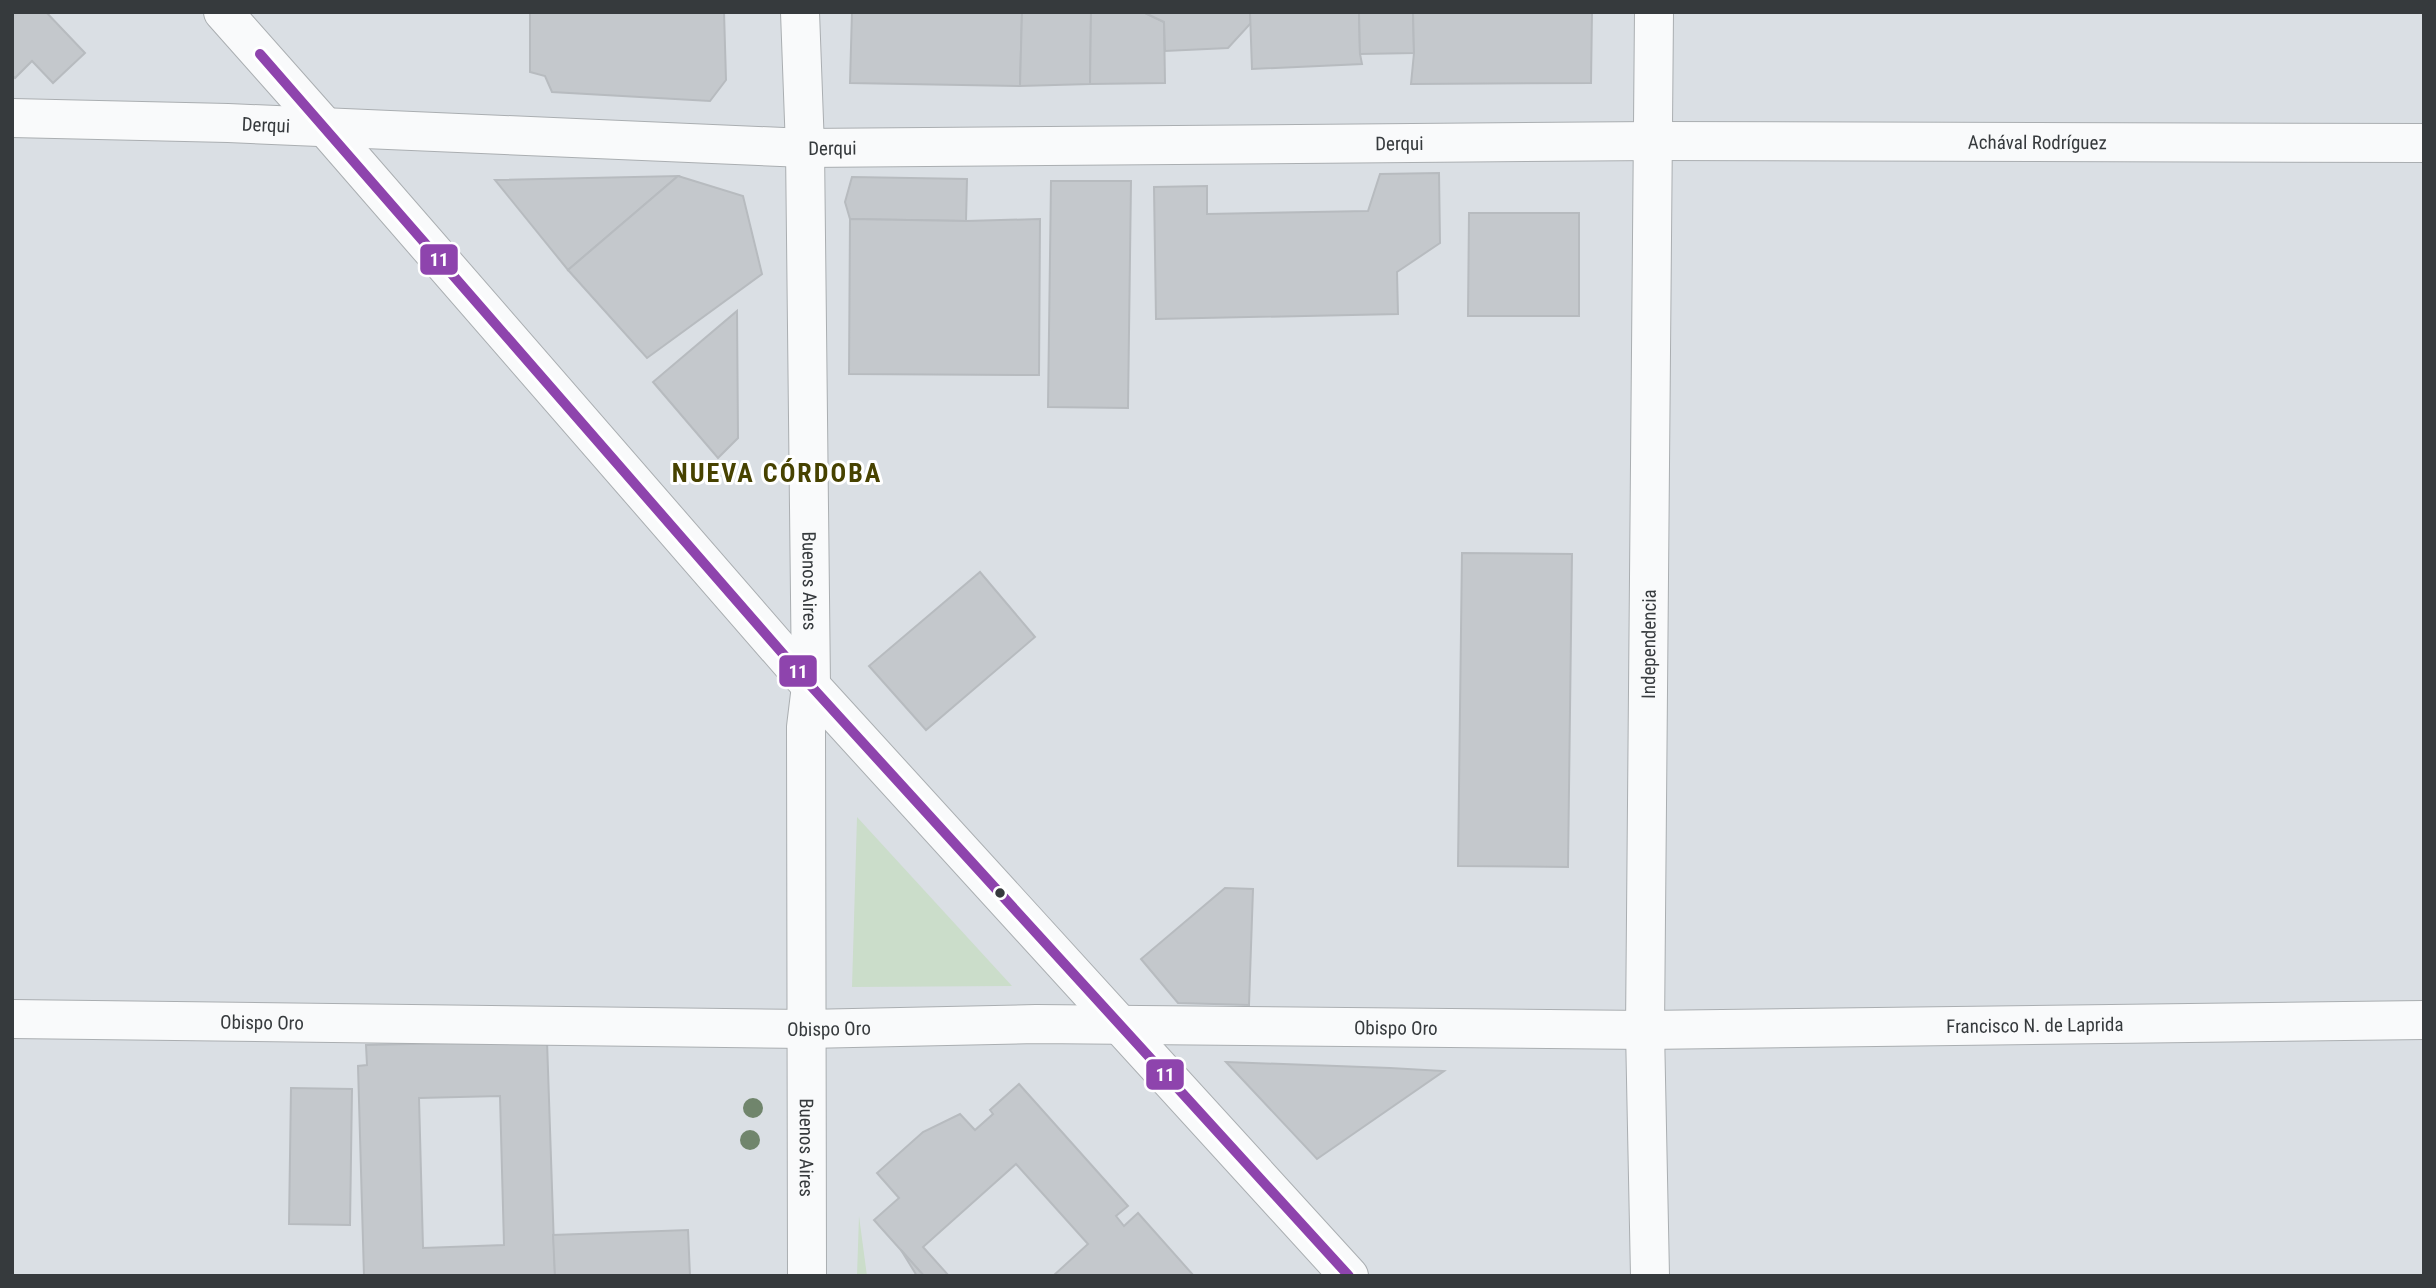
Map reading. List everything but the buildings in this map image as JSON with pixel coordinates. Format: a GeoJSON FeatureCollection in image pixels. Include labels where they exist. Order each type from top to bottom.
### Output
{"type":"FeatureCollection","features":[{"type":"Feature","properties":{"kind":"street"},"geometry":{"type":"LineString","coordinates":[[223,12],[811,686],[1349,1276]]}},
{"type":"Feature","properties":{"kind":"street","name":"Buenos Aires"},"geometry":{"type":"LineString","coordinates":[[800,12],[805,148],[811,686],[806,727],[807,1276]]}},
{"type":"Feature","properties":{"kind":"street","name":"Independencia"},"geometry":{"type":"LineString","coordinates":[[1650,1276],[1645,1030],[1654,12]]}},
{"type":"Feature","properties":{"kind":"street","name":"Derqui"},"geometry":{"type":"LineString","coordinates":[[12,118],[325,127],[805,148],[1653,141]]}},
{"type":"Feature","properties":{"kind":"street","name":"Achával Rodríguez"},"geometry":{"type":"LineString","coordinates":[[1653,141],[2424,143]]}},
{"type":"Feature","properties":{"kind":"street","name":"Obispo Oro"},"geometry":{"type":"LineString","coordinates":[[12,1019],[806,1029],[1120,1024],[1645,1030]]}},
{"type":"Feature","properties":{"kind":"street","name":"Francisco N. de Laprida"},"geometry":{"type":"LineString","coordinates":[[1645,1030],[2424,1020]]}},
{"type":"Feature","properties":{"kind":"green space"},"geometry":{"type":"Polygon","coordinates":[[[857,817],[1012,986],[852,987],[857,817]]]}},
{"type":"Feature","properties":{"kind":"green space"},"geometry":{"type":"Polygon","coordinates":[[[859,1216],[867,1276],[857,1276],[859,1216]]]}},
{"type":"Feature","properties":{"kind":"transit line","name":"11"},"geometry":{"type":"LineString","coordinates":[[260,54],[811,686],[1349,1276]]}},
{"type":"Feature","properties":{"kind":"district","name":"NUEVA CÓRDOBA"},"geometry":{"type":"Point","coordinates":[777,473]}}]}
